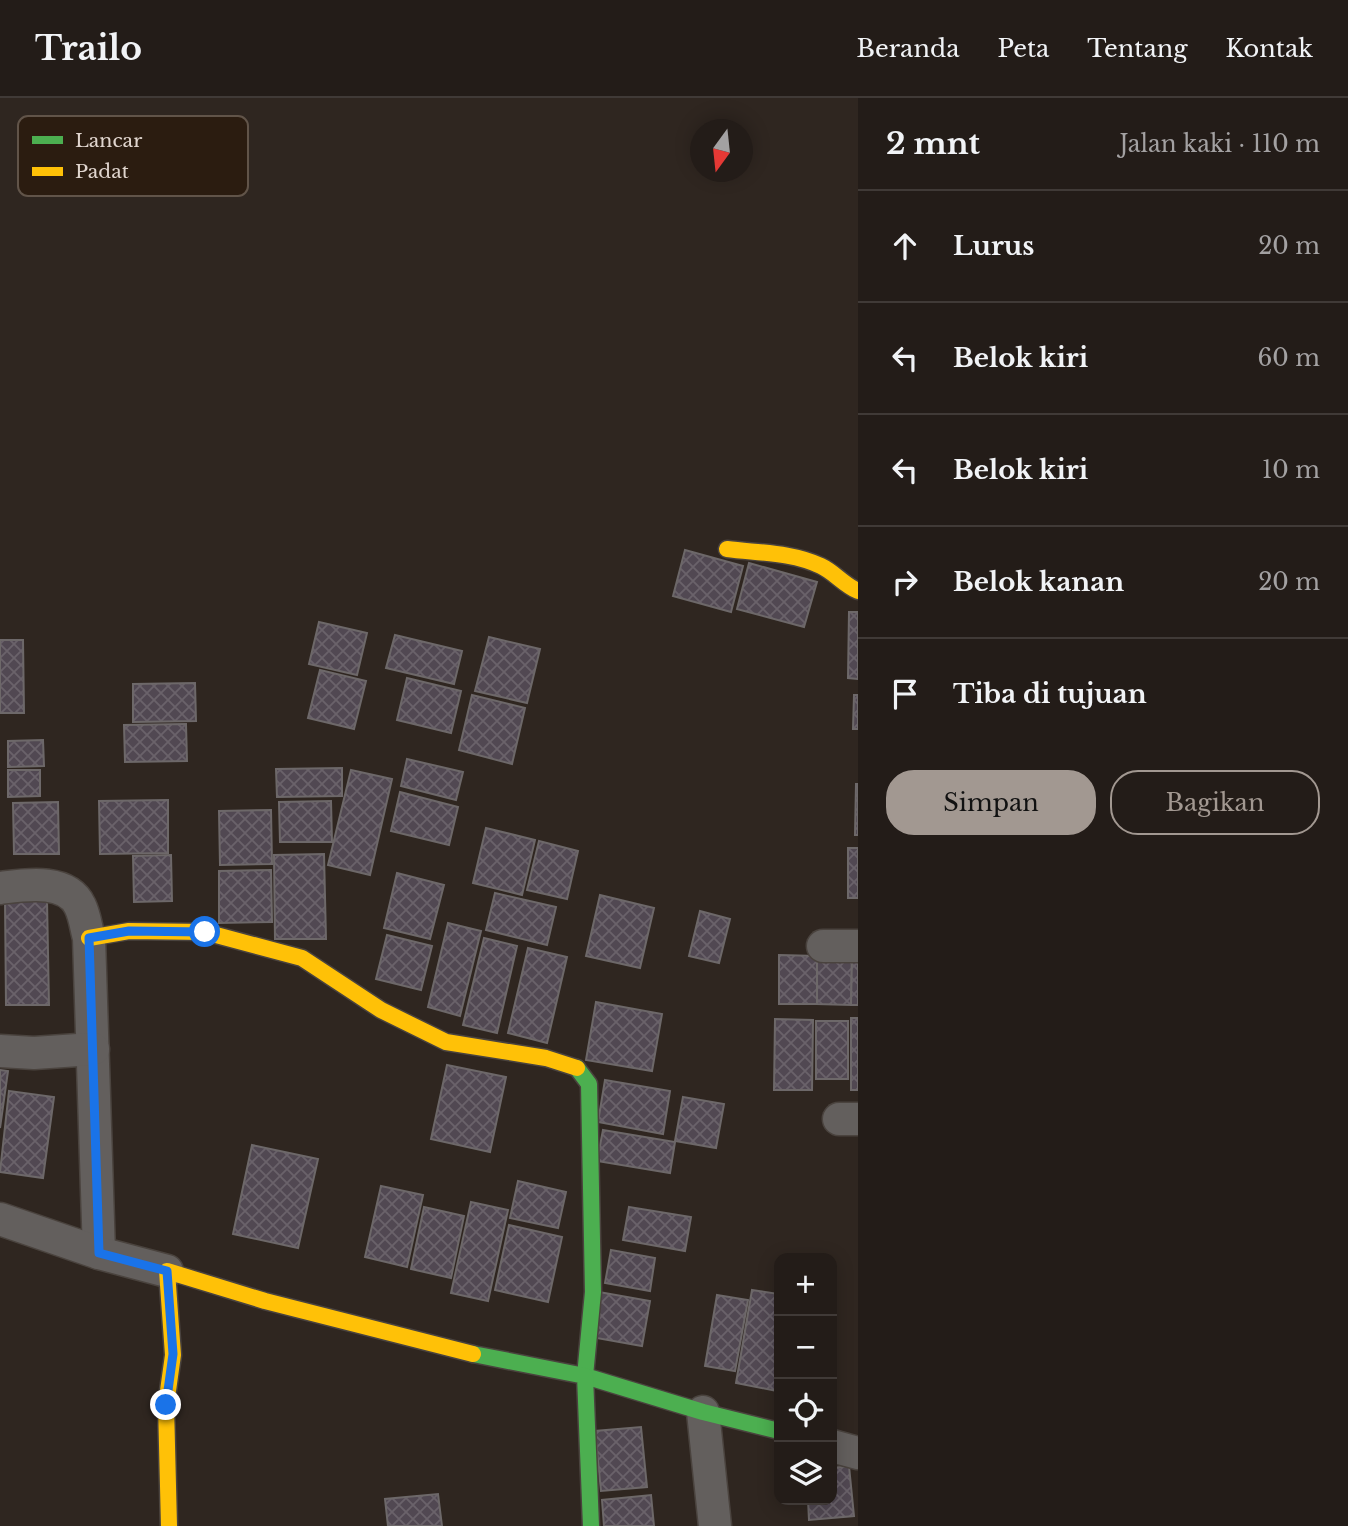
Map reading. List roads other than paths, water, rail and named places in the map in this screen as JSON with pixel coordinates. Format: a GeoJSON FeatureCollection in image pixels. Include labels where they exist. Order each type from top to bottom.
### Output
{"type":"FeatureCollection","features":[{"type":"Feature","properties":{"kind":"street"},"geometry":{"type":"LineString","coordinates":[[727,549],[801,559],[822,567],[858,591]]}},
{"type":"Feature","properties":{"kind":"street"},"geometry":{"type":"LineString","coordinates":[[0,888],[31,885],[66,890],[80,905],[89,938],[99,1253]]}},
{"type":"Feature","properties":{"kind":"street"},"geometry":{"type":"LineString","coordinates":[[89,938],[129,931],[205,932],[302,958],[381,1010],[446,1042],[546,1058],[578,1068],[589,1084],[593,1292],[585,1376],[591,1526]]}},
{"type":"Feature","properties":{"kind":"street"},"geometry":{"type":"LineString","coordinates":[[823,946],[858,946]]}},
{"type":"Feature","properties":{"kind":"street"},"geometry":{"type":"LineString","coordinates":[[0,1051],[34,1053],[93,1049]]}},
{"type":"Feature","properties":{"kind":"street"},"geometry":{"type":"LineString","coordinates":[[0,1219],[207,1286],[495,1359],[585,1376],[774,1430]]}},
{"type":"Feature","properties":{"kind":"street"},"geometry":{"type":"LineString","coordinates":[[167,1271],[173,1354],[166,1405],[169,1526]]}},
{"type":"Feature","properties":{"kind":"street"},"geometry":{"type":"LineString","coordinates":[[704,1412],[715,1526]]}},
{"type":"Feature","properties":{"kind":"street"},"geometry":{"type":"LineString","coordinates":[[837,1447],[858,1453]]}}]}
